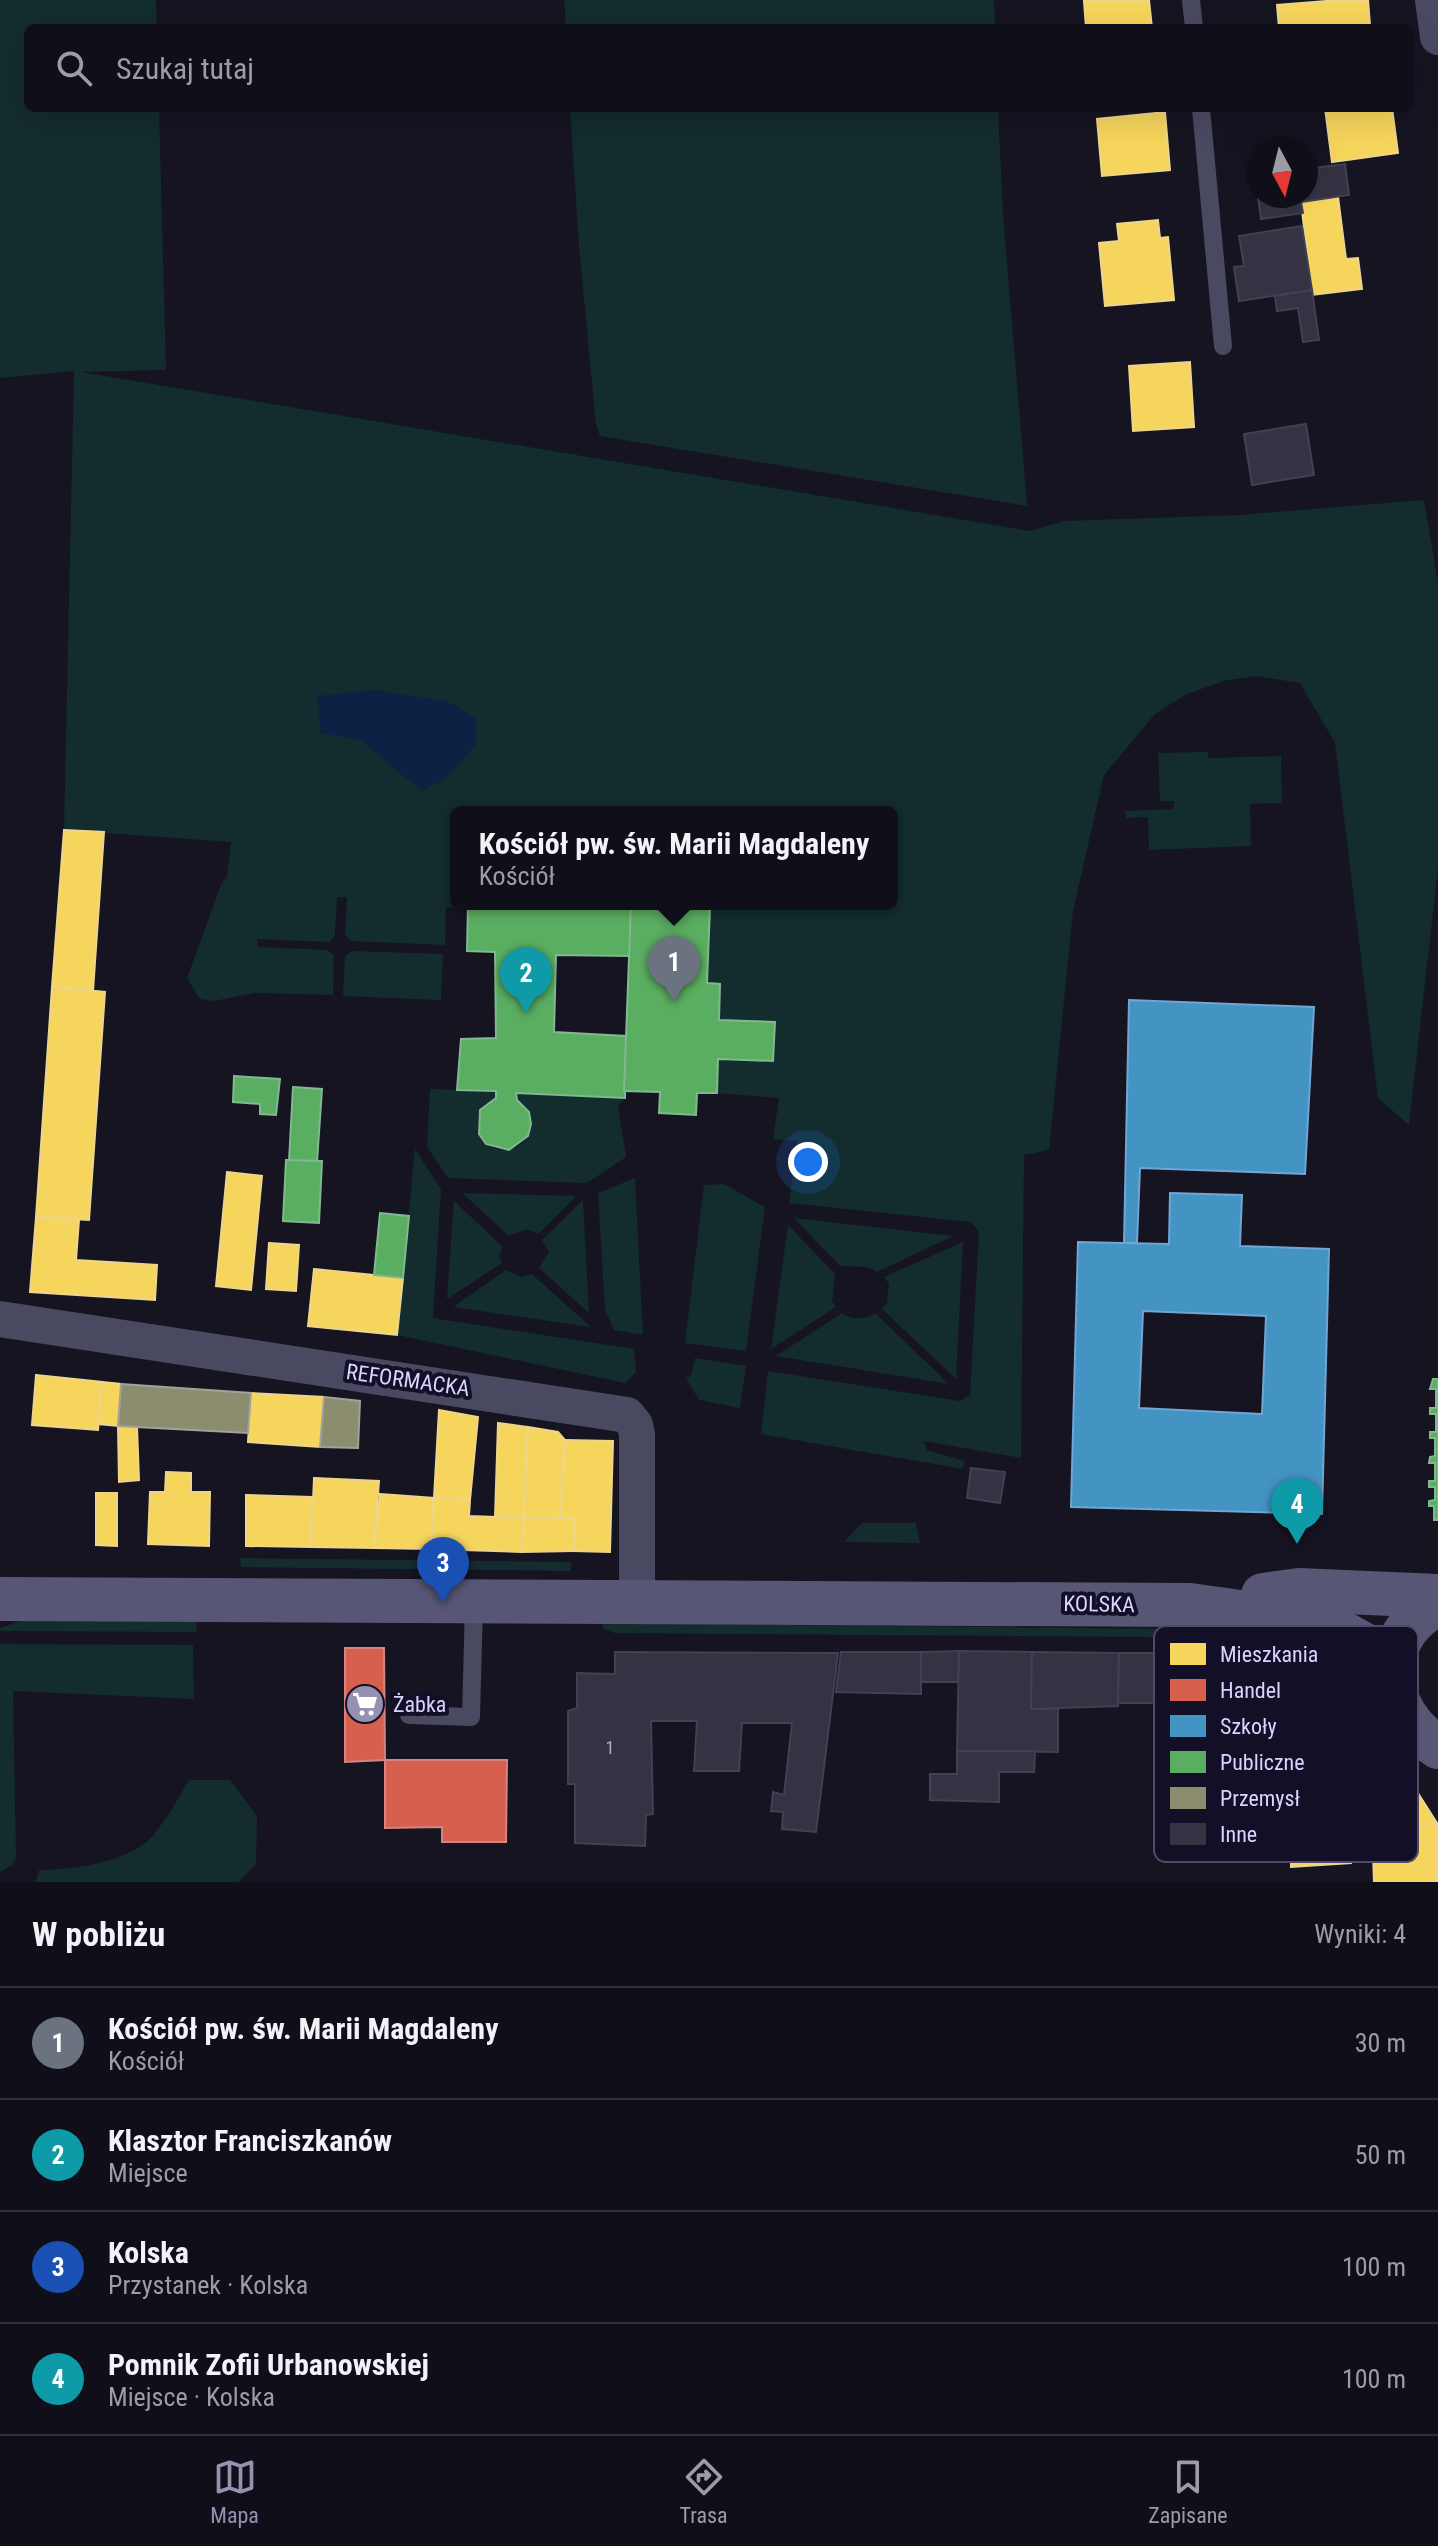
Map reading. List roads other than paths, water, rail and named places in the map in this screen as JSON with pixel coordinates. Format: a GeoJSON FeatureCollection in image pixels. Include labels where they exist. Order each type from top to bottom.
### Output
{"type":"FeatureCollection","features":[{"type":"Feature","properties":{"kind":"street"},"geometry":{"type":"LineString","coordinates":[[1433,0],[1438,37]]}},
{"type":"Feature","properties":{"kind":"street","name":"REFORMACKA"},"geometry":{"type":"LineString","coordinates":[[0,1319],[622,1413],[634,1422],[637,1434],[637,1603]]}},
{"type":"Feature","properties":{"kind":"street","name":"KOLSKA"},"geometry":{"type":"LineString","coordinates":[[1190,1605],[1299,1590],[1438,1596]]}},
{"type":"Feature","properties":{"kind":"street","name":"KOLSKA"},"geometry":{"type":"LineString","coordinates":[[0,1599],[474,1604],[1190,1605],[1331,1626]]}},
{"type":"Feature","properties":{"kind":"street"},"geometry":{"type":"LineString","coordinates":[[1410,1626],[1419,1613],[1438,1604]]}},
{"type":"Feature","properties":{"kind":"street"},"geometry":{"type":"LineString","coordinates":[[1418,1734],[1438,1748]]}},
{"type":"Feature","properties":{"kind":"lane"},"geometry":{"type":"LineString","coordinates":[[1191,0],[1194,24]]}},
{"type":"Feature","properties":{"kind":"lane"},"geometry":{"type":"LineString","coordinates":[[1201,112],[1223,346]]}},
{"type":"Feature","properties":{"kind":"lane"},"geometry":{"type":"LineString","coordinates":[[409,1715],[471,1717],[474,1604]]}},
{"type":"Feature","properties":{"kind":"water"},"geometry":{"type":"Polygon","coordinates":[[[376,690],[449,702],[476,718],[476,744],[448,777],[422,791],[360,740],[321,733],[317,696],[376,690]]]}},
{"type":"Feature","properties":{"kind":"place","name":"Kościół pw. św. Marii Magdaleny"},"geometry":{"type":"Point","coordinates":[674,1002]}},
{"type":"Feature","properties":{"kind":"place","name":"Klasztor Franciszkanów"},"geometry":{"type":"Point","coordinates":[526,1013]}},
{"type":"Feature","properties":{"kind":"place","name":"Pomnik Zofii Urbanowskiej"},"geometry":{"type":"Point","coordinates":[1297,1544]}},
{"type":"Feature","properties":{"kind":"place","name":"Kolska"},"geometry":{"type":"Point","coordinates":[443,1603]}},
{"type":"Feature","properties":{"kind":"place","name":"Żabka"},"geometry":{"type":"Point","coordinates":[365,1704]}}]}
